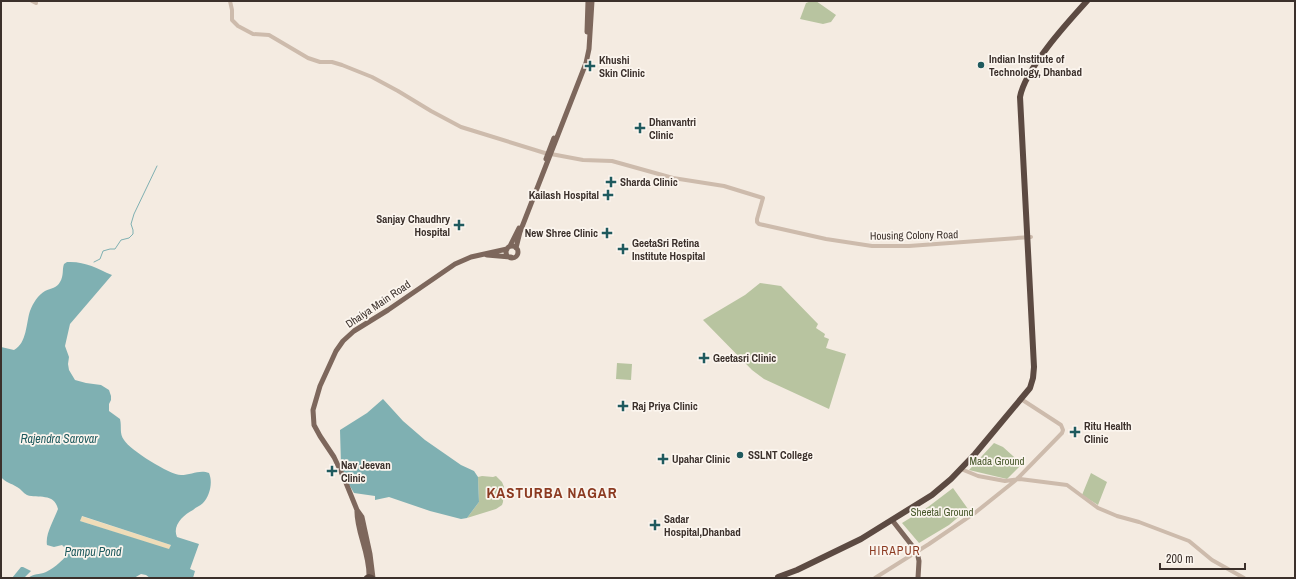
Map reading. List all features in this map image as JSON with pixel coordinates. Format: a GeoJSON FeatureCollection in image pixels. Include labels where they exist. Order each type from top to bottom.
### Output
{"type":"FeatureCollection","features":[{"type":"Feature","properties":{"kind":"highway"},"geometry":{"type":"LineString","coordinates":[[778,578],[838,551],[938,495],[1001,429],[1031,391],[1037,374],[1020,109],[1021,92],[1024,84],[1045,51],[1087,1]]}},
{"type":"Feature","properties":{"kind":"highway"},"geometry":{"type":"LineString","coordinates":[[1029,237],[1024,112],[1025,93],[1037,68],[1071,24],[1092,1]]}},
{"type":"Feature","properties":{"kind":"highway"},"geometry":{"type":"LineString","coordinates":[[789,578],[857,545],[893,521]]}},
{"type":"Feature","properties":{"kind":"main road"},"geometry":{"type":"LineString","coordinates":[[483,255],[512,258],[517,254],[518,251],[516,248],[520,232],[584,59],[587,34],[588,1]]}},
{"type":"Feature","properties":{"kind":"main road"},"geometry":{"type":"LineString","coordinates":[[512,258],[507,255],[508,248],[517,232],[588,57],[592,1]]}},
{"type":"Feature","properties":{"kind":"main road"},"geometry":{"type":"LineString","coordinates":[[508,248],[513,246],[516,248]]}},
{"type":"Feature","properties":{"kind":"main road","name":"Dhaiya Main Road"},"geometry":{"type":"LineString","coordinates":[[370,578],[367,556],[357,517],[357,510],[334,457],[320,436],[313,419],[313,410],[317,394],[336,351],[343,341],[354,331],[388,310],[447,269],[466,259],[508,248]]}},
{"type":"Feature","properties":{"kind":"main road"},"geometry":{"type":"LineString","coordinates":[[893,521],[917,552],[920,561],[918,578]]}},
{"type":"Feature","properties":{"kind":"street"},"geometry":{"type":"LineString","coordinates":[[230,1],[232,20],[238,26],[253,34],[269,34],[308,58],[320,62],[332,62],[372,77],[461,127],[549,154]]}},
{"type":"Feature","properties":{"kind":"street","name":"Housing Colony Road"},"geometry":{"type":"LineString","coordinates":[[549,154],[583,160],[612,160],[673,178],[724,186],[762,198],[757,219],[759,224],[826,239],[861,244],[909,246],[1029,237]]}},
{"type":"Feature","properties":{"kind":"street"},"geometry":{"type":"LineString","coordinates":[[875,578],[955,527],[1016,480],[1062,433],[1063,430],[1061,425],[1023,400]]}},
{"type":"Feature","properties":{"kind":"street"},"geometry":{"type":"LineString","coordinates":[[962,470],[978,476],[1005,481],[1020,479],[1067,485],[1098,508],[1189,541],[1212,560],[1244,578]]}},
{"type":"Feature","properties":{"kind":"green space"},"geometry":{"type":"Polygon","coordinates":[[[816,1],[836,15],[831,22],[823,24],[800,19],[806,3],[816,1]]]}},
{"type":"Feature","properties":{"kind":"green space"},"geometry":{"type":"Polygon","coordinates":[[[760,283],[781,286],[818,324],[816,328],[825,334],[824,337],[829,339],[826,348],[846,354],[829,409],[764,379],[752,370],[703,320],[745,295],[760,283]]]}},
{"type":"Feature","properties":{"kind":"green space"},"geometry":{"type":"Polygon","coordinates":[[[617,363],[632,364],[631,380],[616,379],[617,363]]]}},
{"type":"Feature","properties":{"kind":"green space","name":"Mada Ground"},"geometry":{"type":"Polygon","coordinates":[[[994,443],[1003,447],[1022,464],[1007,479],[969,470],[994,443]]]}},
{"type":"Feature","properties":{"kind":"green space"},"geometry":{"type":"Polygon","coordinates":[[[1091,473],[1107,482],[1098,505],[1082,495],[1091,473]]]}},
{"type":"Feature","properties":{"kind":"green space"},"geometry":{"type":"Polygon","coordinates":[[[496,476],[502,482],[504,487],[502,505],[496,509],[467,518],[479,502],[478,477],[496,476]]]}},
{"type":"Feature","properties":{"kind":"green space","name":"Sheetal Ground"},"geometry":{"type":"Polygon","coordinates":[[[953,488],[968,509],[949,525],[919,543],[902,523],[928,507],[953,488]]]}},
{"type":"Feature","properties":{"kind":"sand"},"geometry":{"type":"Polygon","coordinates":[[[81,516],[171,545],[169,550],[80,521],[81,516]]]}},
{"type":"Feature","properties":{"kind":"water","name":"Rajendra Sarovar"},"geometry":{"type":"Polygon","coordinates":[[[67,262],[73,262],[85,264],[112,275],[70,324],[65,346],[69,357],[69,370],[75,380],[101,385],[109,390],[111,400],[109,404],[109,411],[120,419],[122,437],[134,450],[160,467],[176,474],[185,475],[199,472],[209,473],[211,485],[205,500],[202,504],[189,512],[179,521],[176,529],[177,537],[199,544],[190,569],[195,571],[193,578],[150,578],[141,574],[134,578],[28,578],[32,575],[46,572],[51,569],[64,558],[67,552],[62,545],[54,547],[47,545],[47,536],[58,509],[53,500],[45,497],[27,495],[1,477],[1,347],[14,350],[18,347],[24,338],[30,311],[33,305],[42,293],[56,287],[59,284],[62,277],[64,264],[67,262]],[[82,516],[80,521],[169,549],[171,545],[82,516]]]}},
{"type":"Feature","properties":{"kind":"water"},"geometry":{"type":"Polygon","coordinates":[[[383,399],[403,421],[425,440],[461,465],[474,471],[478,477],[479,502],[467,518],[461,519],[430,511],[389,497],[375,500],[375,496],[354,493],[340,466],[340,430],[367,413],[383,399]]]}},
{"type":"Feature","properties":{"kind":"water"},"geometry":{"type":"Polygon","coordinates":[[[21,567],[31,571],[24,578],[12,578],[21,567]]]}},
{"type":"Feature","properties":{"kind":"waterway"},"geometry":{"type":"LineString","coordinates":[[94,262],[100,259],[103,251],[115,249],[121,240],[129,238],[133,234],[131,224],[134,214],[157,166]]}},
{"type":"Feature","properties":{"kind":"place","name":"Indian Institute of Technology, Dhanbad"},"geometry":{"type":"Point","coordinates":[981,65]}},
{"type":"Feature","properties":{"kind":"place","name":"Khushi Skin Clinic"},"geometry":{"type":"Point","coordinates":[590,66]}},
{"type":"Feature","properties":{"kind":"place","name":"Dhanvantri Clinic"},"geometry":{"type":"Point","coordinates":[640,128]}},
{"type":"Feature","properties":{"kind":"place","name":"Sharda Clinic"},"geometry":{"type":"Point","coordinates":[611,182]}},
{"type":"Feature","properties":{"kind":"place","name":"Kailash Hospital"},"geometry":{"type":"Point","coordinates":[608,195]}},
{"type":"Feature","properties":{"kind":"place","name":"Sanjay Chaudhry Hospital"},"geometry":{"type":"Point","coordinates":[459,225]}},
{"type":"Feature","properties":{"kind":"place","name":"New Shree Clinic"},"geometry":{"type":"Point","coordinates":[607,233]}},
{"type":"Feature","properties":{"kind":"place","name":"GeetaSri Retina Institute Hospital"},"geometry":{"type":"Point","coordinates":[623,249]}},
{"type":"Feature","properties":{"kind":"place","name":"Geetasri Clinic"},"geometry":{"type":"Point","coordinates":[704,358]}},
{"type":"Feature","properties":{"kind":"place","name":"Raj Priya Clinic"},"geometry":{"type":"Point","coordinates":[623,406]}},
{"type":"Feature","properties":{"kind":"place","name":"Ritu Health Clinic"},"geometry":{"type":"Point","coordinates":[1075,432]}},
{"type":"Feature","properties":{"kind":"place","name":"SSLNT College"},"geometry":{"type":"Point","coordinates":[740,455]}},
{"type":"Feature","properties":{"kind":"place","name":"Upahar Clinic"},"geometry":{"type":"Point","coordinates":[663,459]}},
{"type":"Feature","properties":{"kind":"place","name":"Nav Jeevan Clinic"},"geometry":{"type":"Point","coordinates":[332,471]}},
{"type":"Feature","properties":{"kind":"place","name":"Sadar Hospital,Dhanbad"},"geometry":{"type":"Point","coordinates":[655,525]}},
{"type":"Feature","properties":{"kind":"district","name":"KASTURBA NAGAR"},"geometry":{"type":"Point","coordinates":[552,493]}},
{"type":"Feature","properties":{"kind":"district","name":"HIRAPUR"},"geometry":{"type":"Point","coordinates":[895,551]}},
{"type":"Feature","properties":{"kind":"water label","name":"Pampu Pond"},"geometry":{"type":"Point","coordinates":[93,552]}}]}
